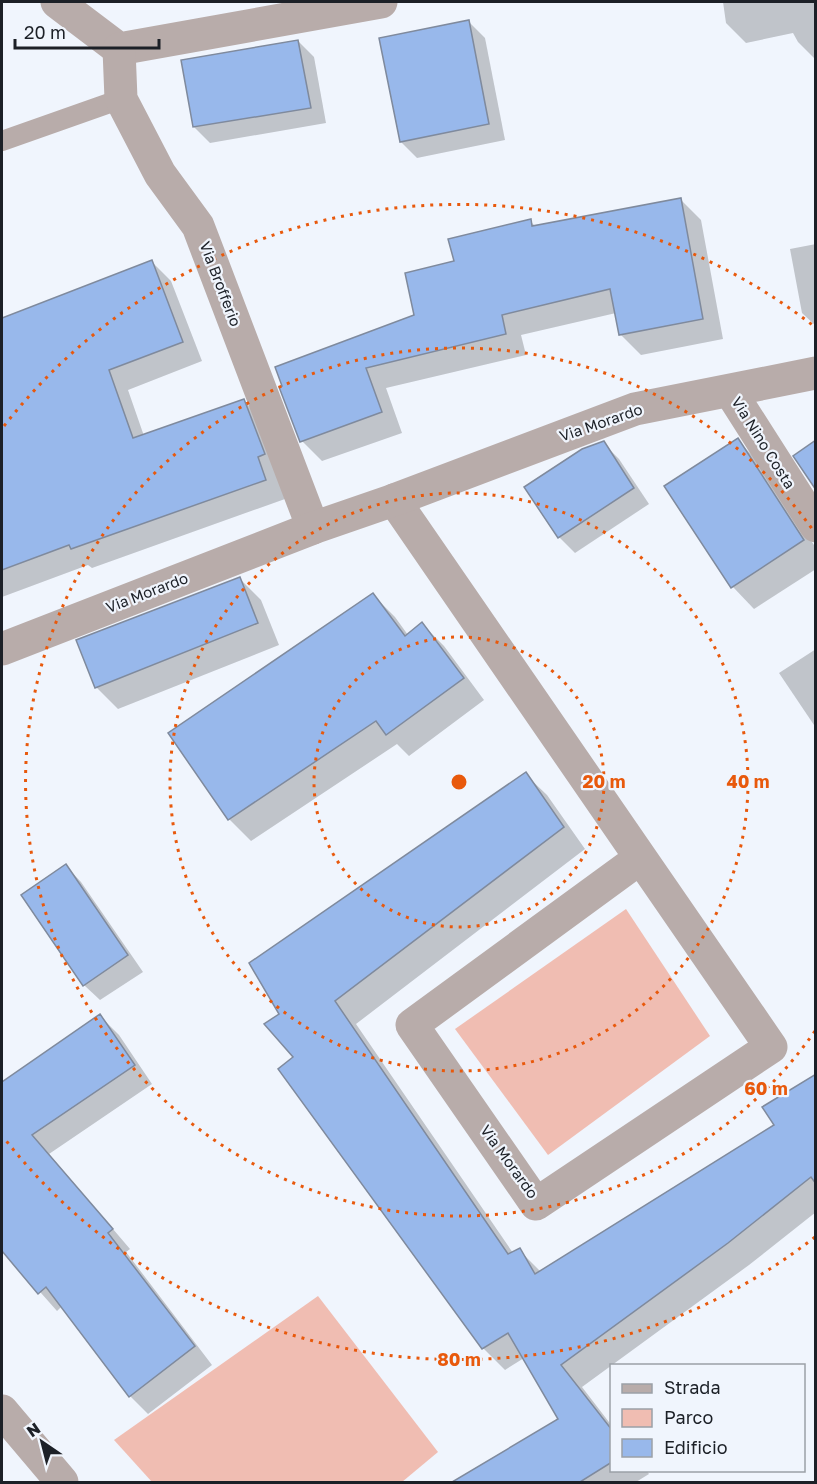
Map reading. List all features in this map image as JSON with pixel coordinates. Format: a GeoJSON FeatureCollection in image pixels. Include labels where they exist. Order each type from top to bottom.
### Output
{"type":"FeatureCollection","features":[{"type":"Feature","properties":{"kind":"street"},"geometry":{"type":"LineString","coordinates":[[57,2],[119,49],[381,2]]}},
{"type":"Feature","properties":{"kind":"street","name":"Via Brofferio"},"geometry":{"type":"LineString","coordinates":[[119,49],[121,99],[160,174],[198,226],[313,528]]}},
{"type":"Feature","properties":{"kind":"street","name":"Via Morardo"},"geometry":{"type":"LineString","coordinates":[[2,649],[313,528],[394,500],[635,409],[816,373]]}},
{"type":"Feature","properties":{"kind":"street","name":"Via Nino Costa"},"geometry":{"type":"LineString","coordinates":[[730,391],[816,526]]}},
{"type":"Feature","properties":{"kind":"street","name":"Via Morardo"},"geometry":{"type":"LineString","coordinates":[[394,500],[639,859],[771,1047],[536,1204],[412,1025],[639,859]]}},
{"type":"Feature","properties":{"kind":"street"},"geometry":{"type":"LineString","coordinates":[[2,1411],[62,1482]]}},
{"type":"Feature","properties":{"kind":"lane"},"geometry":{"type":"LineString","coordinates":[[2,141],[121,99]]}},
{"type":"Feature","properties":{"kind":"green space"},"geometry":{"type":"Polygon","coordinates":[[[626,909],[710,1036],[548,1155],[455,1029],[626,909]]]}},
{"type":"Feature","properties":{"kind":"green space"},"geometry":{"type":"Polygon","coordinates":[[[318,1296],[438,1452],[402,1482],[152,1482],[114,1440],[318,1296]]]}},
{"type":"Feature","properties":{"kind":"building"},"geometry":{"type":"Polygon","coordinates":[[[469,20],[489,124],[400,142],[379,38],[469,20]]]}},
{"type":"Feature","properties":{"kind":"building"},"geometry":{"type":"Polygon","coordinates":[[[298,40],[311,108],[193,127],[181,60],[298,40]]]}},
{"type":"Feature","properties":{"kind":"building"},"geometry":{"type":"Polygon","coordinates":[[[681,198],[703,319],[619,335],[610,289],[502,315],[506,334],[366,368],[382,412],[300,442],[279,387],[282,386],[275,367],[414,315],[405,273],[454,261],[448,239],[531,219],[532,226],[681,198]]]}},
{"type":"Feature","properties":{"kind":"building"},"geometry":{"type":"Polygon","coordinates":[[[152,260],[183,342],[109,370],[133,438],[244,399],[265,454],[258,457],[266,480],[71,549],[69,545],[2,570],[2,318],[152,260]]]}},
{"type":"Feature","properties":{"kind":"building"},"geometry":{"type":"Polygon","coordinates":[[[738,438],[804,540],[731,588],[664,486],[738,438]]]}},
{"type":"Feature","properties":{"kind":"building"},"geometry":{"type":"Polygon","coordinates":[[[816,440],[816,490],[793,456],[816,440]]]}},
{"type":"Feature","properties":{"kind":"building"},"geometry":{"type":"Polygon","coordinates":[[[604,441],[634,488],[558,538],[524,487],[582,449],[604,441]]]}},
{"type":"Feature","properties":{"kind":"building"},"geometry":{"type":"Polygon","coordinates":[[[240,577],[258,623],[95,688],[76,640],[240,577]]]}},
{"type":"Feature","properties":{"kind":"building"},"geometry":{"type":"Polygon","coordinates":[[[373,593],[405,636],[422,622],[464,678],[386,735],[376,721],[228,820],[168,733],[373,593]]]}},
{"type":"Feature","properties":{"kind":"building"},"geometry":{"type":"Polygon","coordinates":[[[526,772],[564,827],[335,1001],[508,1254],[520,1248],[535,1274],[774,1125],[762,1107],[816,1074],[816,1184],[811,1177],[728,1243],[561,1365],[610,1427],[610,1463],[580,1482],[452,1482],[558,1419],[508,1333],[482,1349],[278,1069],[293,1057],[264,1024],[279,1014],[249,963],[526,772]]]}},
{"type":"Feature","properties":{"kind":"building"},"geometry":{"type":"Polygon","coordinates":[[[66,864],[128,955],[83,986],[21,895],[66,864]]]}},
{"type":"Feature","properties":{"kind":"building"},"geometry":{"type":"Polygon","coordinates":[[[100,1014],[135,1065],[32,1135],[113,1229],[108,1233],[195,1346],[129,1397],[46,1287],[38,1294],[2,1251],[2,1082],[100,1014]]]}}]}
